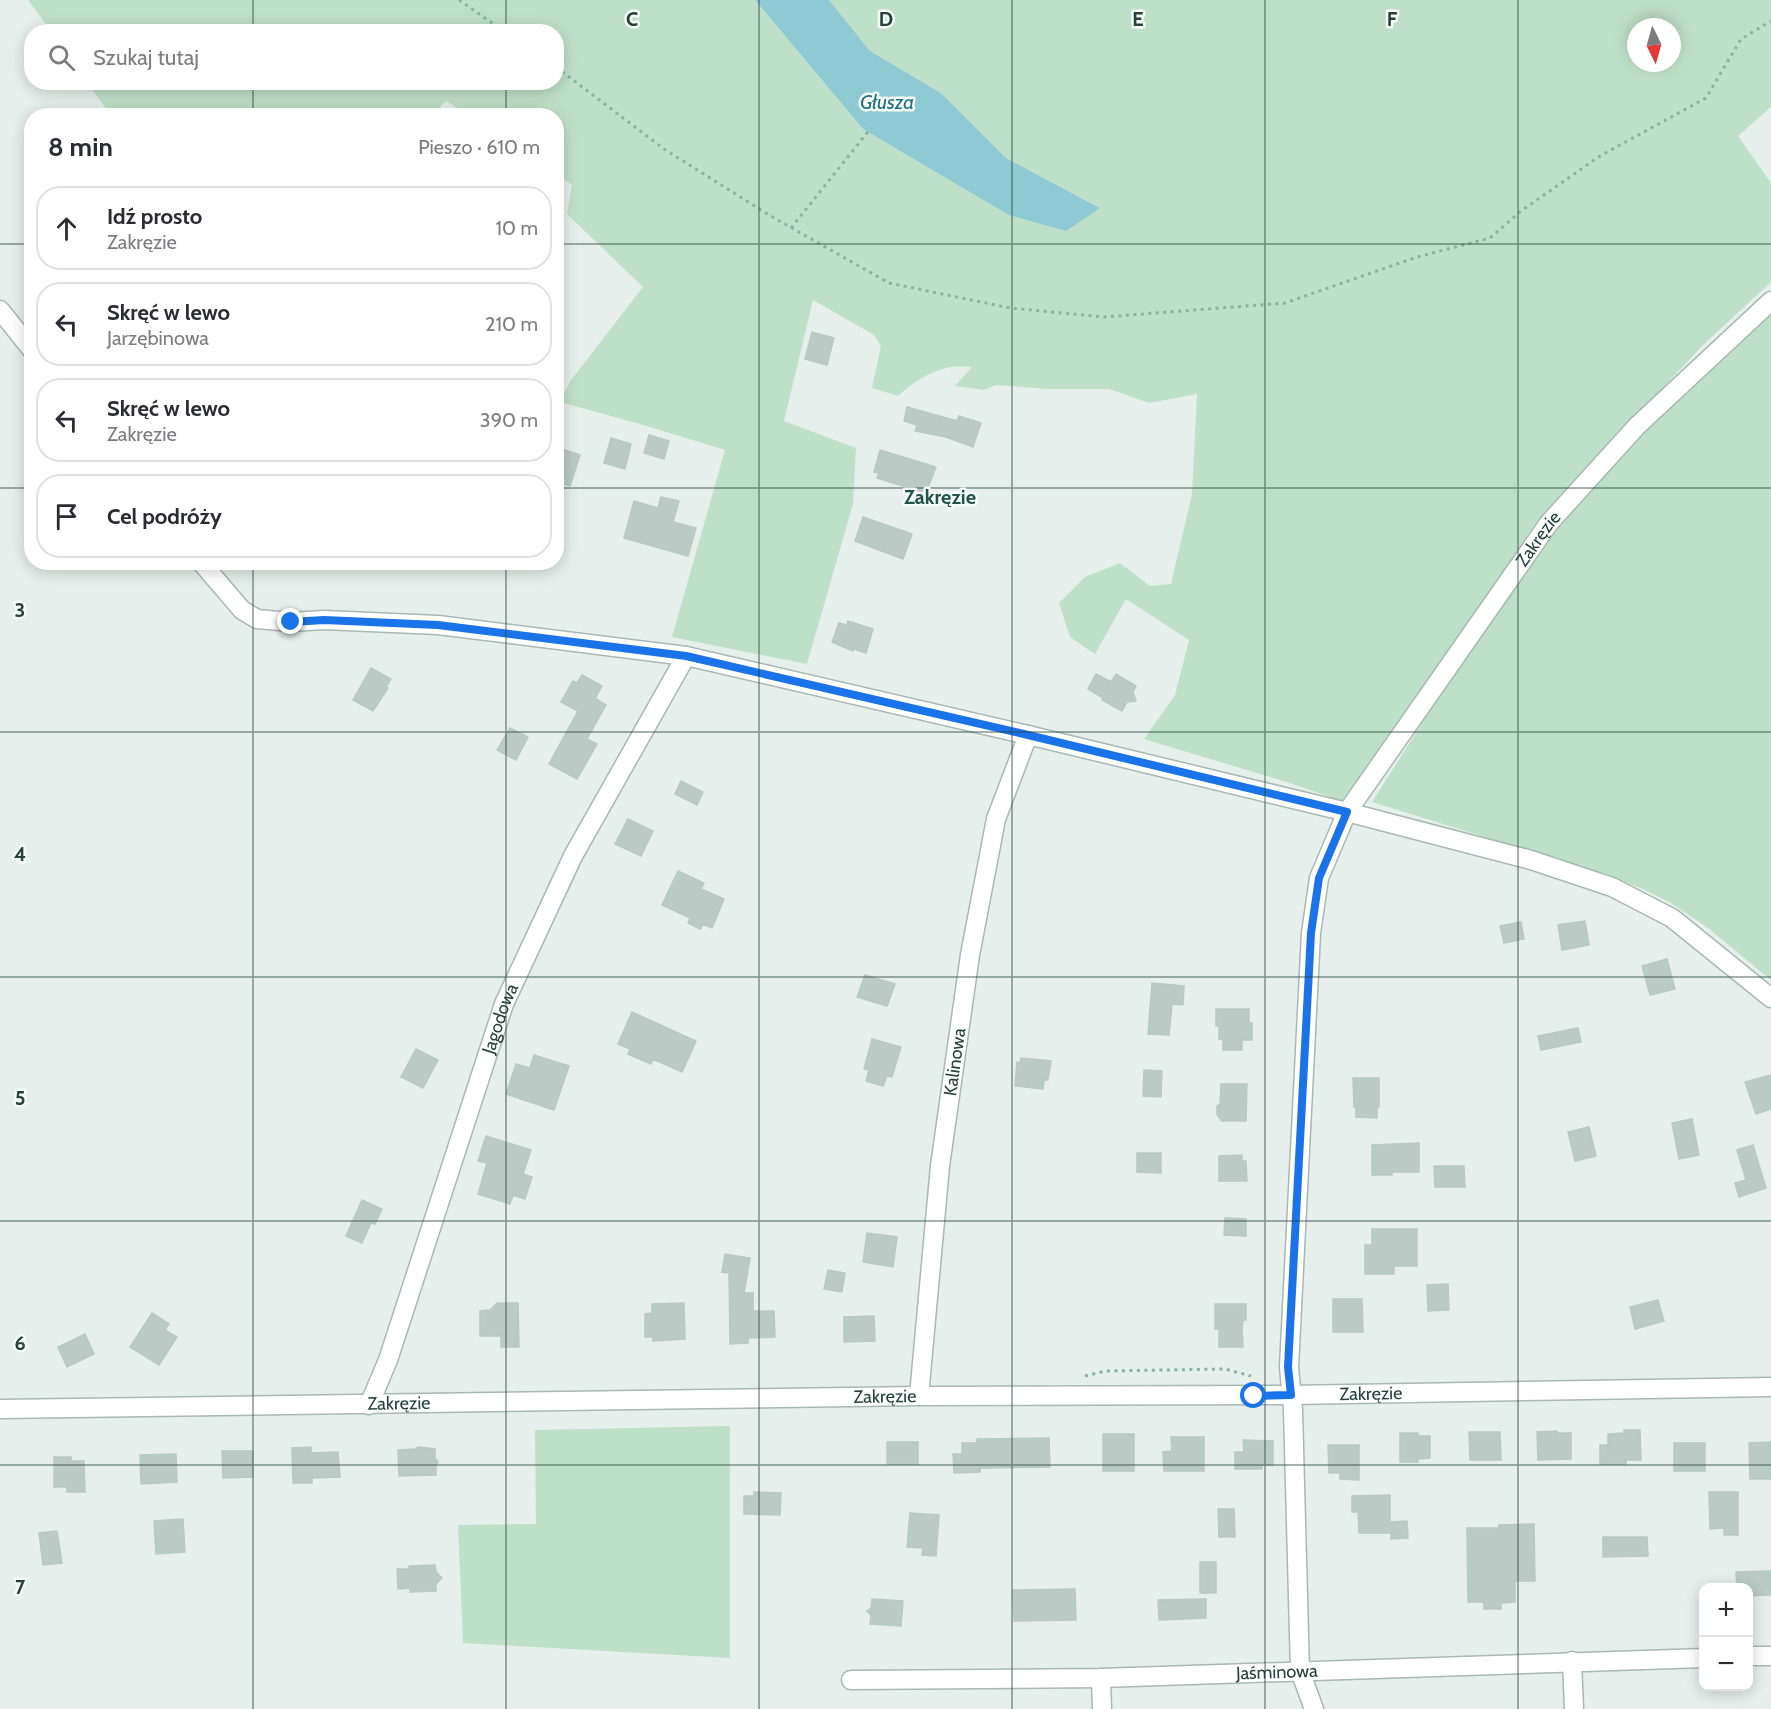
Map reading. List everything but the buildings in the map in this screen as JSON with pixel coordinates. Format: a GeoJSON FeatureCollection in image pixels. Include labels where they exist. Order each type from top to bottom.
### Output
{"type":"FeatureCollection","features":[{"type":"Feature","properties":{"kind":"street","name":"Zakręzie"},"geometry":{"type":"LineString","coordinates":[[1314,1709],[1300,1671],[1293,1422],[1288,1367],[1311,933],[1319,878],[1347,812],[1549,524],[1637,426],[1771,301]]}},
{"type":"Feature","properties":{"kind":"street"},"geometry":{"type":"LineString","coordinates":[[0,310],[24,340]]}},
{"type":"Feature","properties":{"kind":"street"},"geometry":{"type":"LineString","coordinates":[[208,570],[242,610],[257,619],[291,622],[324,620],[438,625],[686,656],[1347,812],[1531,860],[1612,886],[1672,918],[1771,998]]}},
{"type":"Feature","properties":{"kind":"street","name":"Jagodowa"},"geometry":{"type":"LineString","coordinates":[[369,1405],[388,1360],[504,1004],[573,856],[686,656]]}},
{"type":"Feature","properties":{"kind":"street","name":"Kalinowa"},"geometry":{"type":"LineString","coordinates":[[919,1396],[940,1166],[970,955],[996,819],[1028,735]]}},
{"type":"Feature","properties":{"kind":"street","name":"Zakręzie"},"geometry":{"type":"LineString","coordinates":[[0,1409],[919,1396],[1291,1395],[1771,1387]]}},
{"type":"Feature","properties":{"kind":"street"},"geometry":{"type":"LineString","coordinates":[[1753,1656],[1771,1656]]}},
{"type":"Feature","properties":{"kind":"street","name":"Jaśminowa"},"geometry":{"type":"LineString","coordinates":[[851,1680],[1101,1678],[1699,1658]]}},
{"type":"Feature","properties":{"kind":"street"},"geometry":{"type":"LineString","coordinates":[[1572,1661],[1574,1709]]}},
{"type":"Feature","properties":{"kind":"street"},"geometry":{"type":"LineString","coordinates":[[1101,1678],[1102,1709]]}},
{"type":"Feature","properties":{"kind":"path"},"geometry":{"type":"LineString","coordinates":[[459,0],[494,24]]}},
{"type":"Feature","properties":{"kind":"path"},"geometry":{"type":"LineString","coordinates":[[564,73],[664,149],[790,228],[889,283],[1010,308],[1104,317],[1285,303],[1417,257],[1490,237],[1521,210],[1600,156],[1706,98],[1742,39],[1771,21]]}},
{"type":"Feature","properties":{"kind":"path"},"geometry":{"type":"LineString","coordinates":[[790,228],[871,128]]}},
{"type":"Feature","properties":{"kind":"path"},"geometry":{"type":"LineString","coordinates":[[1084,1377],[1106,1371],[1225,1369],[1256,1377]]}},
{"type":"Feature","properties":{"kind":"green space"},"geometry":{"type":"Polygon","coordinates":[[[28,0],[755,0],[863,129],[913,158],[1099,207],[1006,158],[941,93],[870,51],[829,0],[1771,0],[1771,107],[1738,136],[1771,183],[1771,282],[1704,344],[1551,507],[1350,804],[1290,783],[1144,739],[1175,695],[1189,640],[1126,599],[1095,654],[1070,637],[1059,603],[1085,577],[1120,563],[1150,586],[1171,584],[1192,494],[1197,394],[1149,403],[1109,389],[1046,389],[996,385],[984,390],[955,386],[972,367],[961,366],[941,369],[923,377],[898,396],[872,388],[881,346],[874,335],[813,300],[784,421],[856,448],[853,504],[807,664],[672,637],[725,450],[564,403],[564,394],[571,380],[643,287],[567,214],[572,185],[564,179],[564,108],[458,108],[446,101],[439,108],[106,108],[92,90],[564,90],[564,24],[46,24],[28,0]]]}},
{"type":"Feature","properties":{"kind":"green space"},"geometry":{"type":"Polygon","coordinates":[[[1771,309],[1771,980],[1708,928],[1671,903],[1641,888],[1588,869],[1372,802],[1447,684],[1569,510],[1659,413],[1771,309]]]}},
{"type":"Feature","properties":{"kind":"green space"},"geometry":{"type":"Polygon","coordinates":[[[730,1426],[730,1658],[463,1643],[458,1525],[536,1524],[535,1430],[730,1426]]]}},
{"type":"Feature","properties":{"kind":"water","name":"Głusza"},"geometry":{"type":"Polygon","coordinates":[[[755,0],[829,0],[870,51],[941,93],[1006,158],[1100,208],[1066,231],[1009,215],[863,129],[755,0]]]}},
{"type":"Feature","properties":{"kind":"district","name":"Zakręzie"},"geometry":{"type":"Point","coordinates":[940,497]}},
{"type":"Feature","properties":{"kind":"route"},"geometry":{"type":"LineString","coordinates":[[291,622],[324,620],[438,625],[686,656],[1347,812],[1319,878],[1311,933],[1288,1367],[1291,1395],[1254,1396]]}}]}
